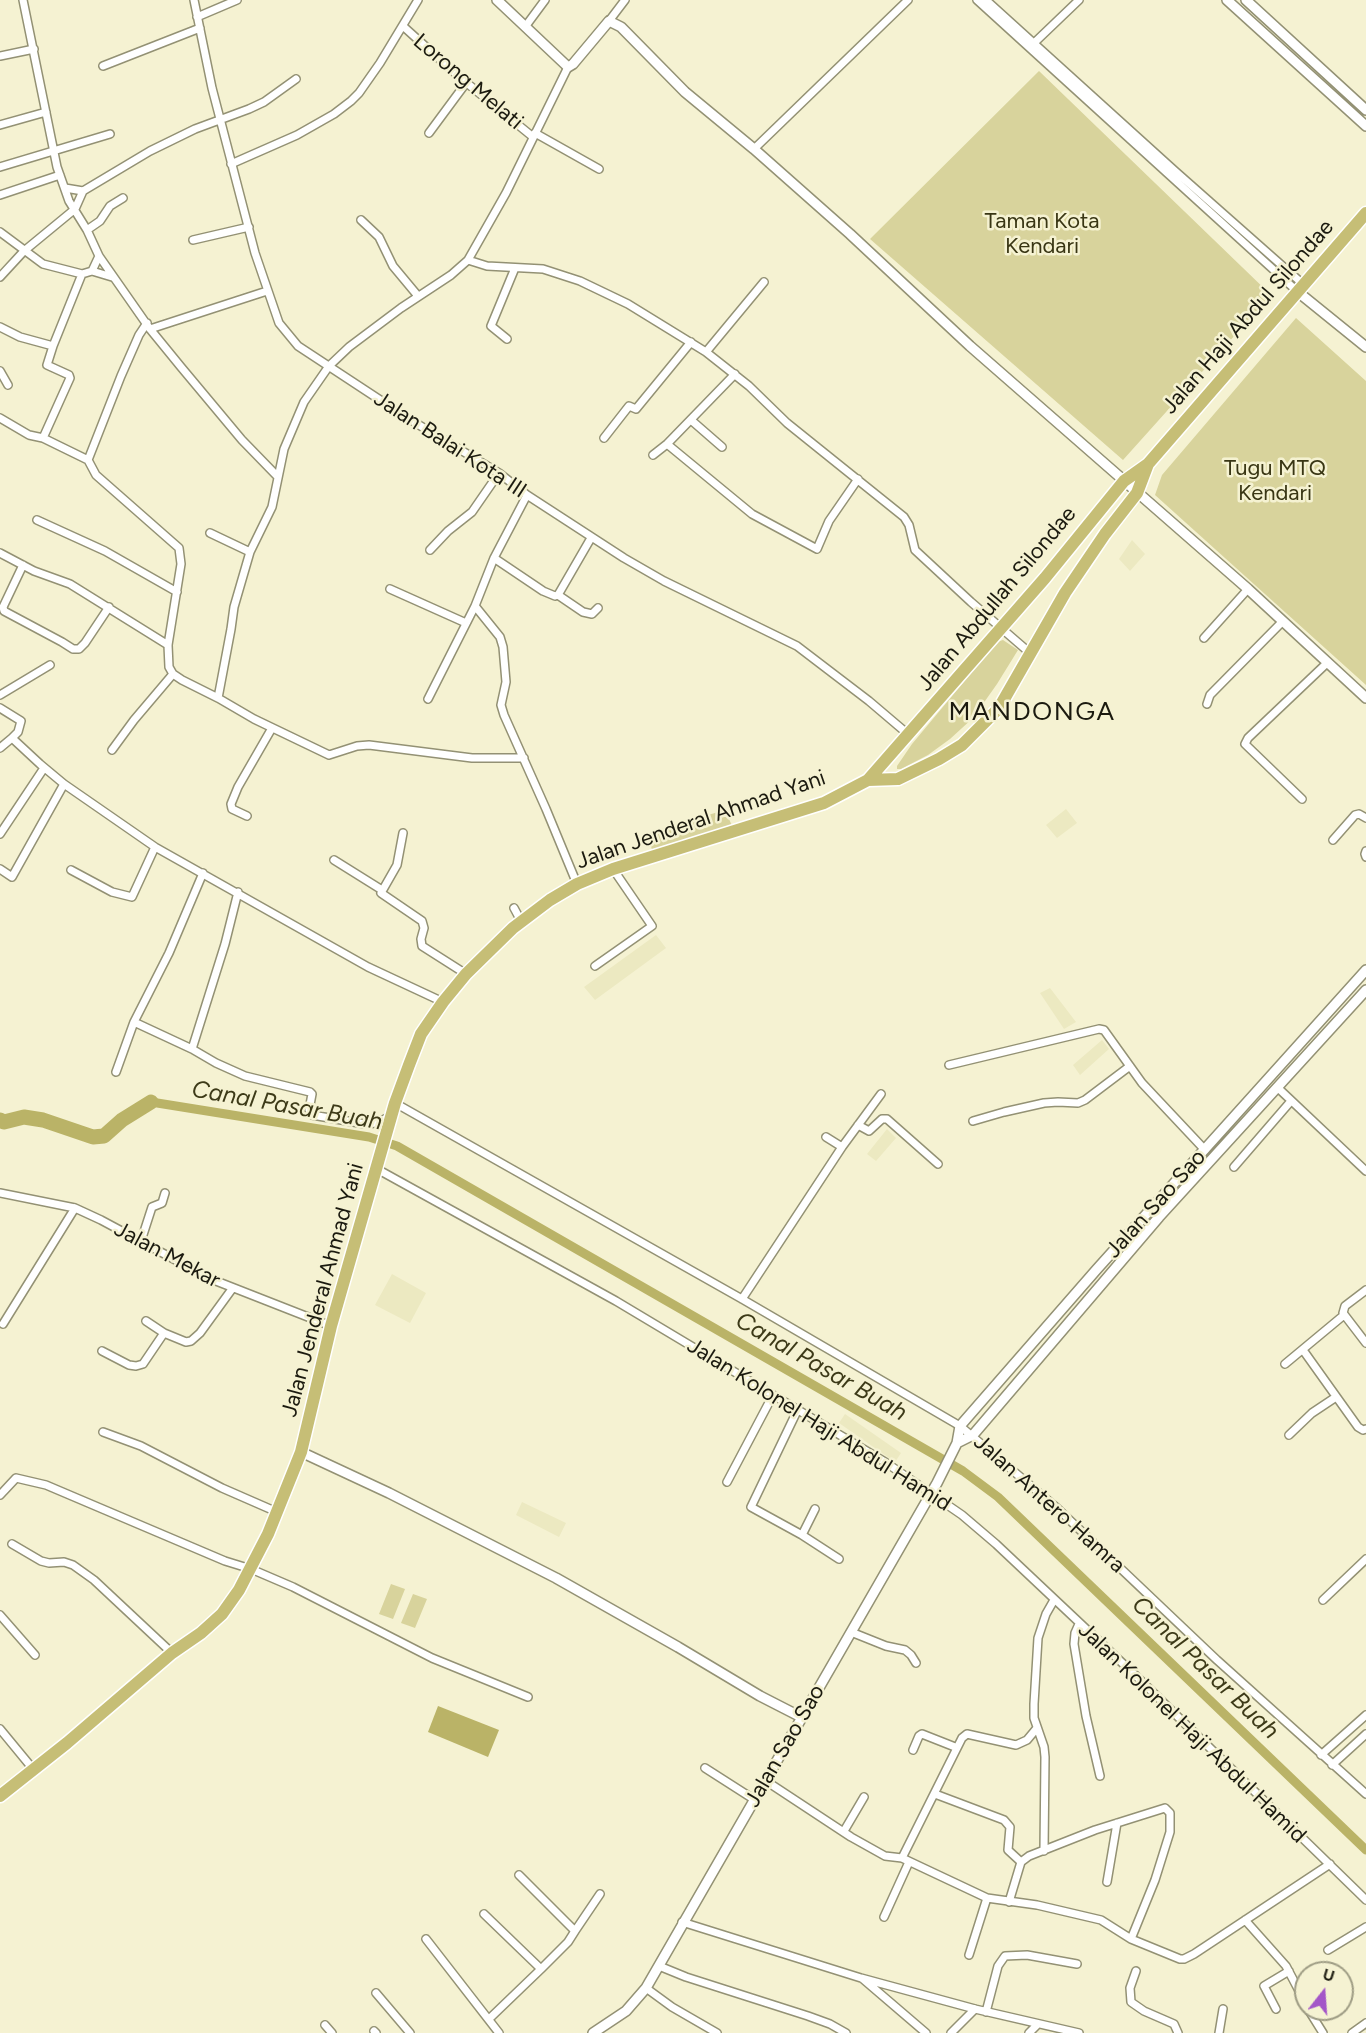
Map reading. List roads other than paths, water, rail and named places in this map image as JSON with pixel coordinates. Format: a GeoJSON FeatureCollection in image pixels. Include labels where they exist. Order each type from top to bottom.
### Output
{"type":"FeatureCollection","features":[{"type":"Feature","properties":{"kind":"highway","name":"Jalan Haji Abdul Silondae"},"geometry":{"type":"LineString","coordinates":[[1161,448],[1191,417],[1366,213]]}},
{"type":"Feature","properties":{"kind":"highway","name":"Jalan Abdullah Silondae"},"geometry":{"type":"LineString","coordinates":[[868,780],[1045,578],[1124,480],[1148,464],[1161,448]]}},
{"type":"Feature","properties":{"kind":"highway","name":"Jalan Jenderal Ahmad Yani"},"geometry":{"type":"LineString","coordinates":[[0,1796],[67,1743],[172,1653],[201,1633],[222,1614],[251,1569],[301,1452],[331,1326],[395,1103],[421,1034],[466,974],[521,921],[577,884],[613,869],[824,803],[868,780],[898,779],[962,745],[999,708],[1076,578],[1110,527],[1137,493],[1148,464]]}},
{"type":"Feature","properties":{"kind":"highway"},"geometry":{"type":"LineString","coordinates":[[886,758],[898,779]]}},
{"type":"Feature","properties":{"kind":"street"},"geometry":{"type":"LineString","coordinates":[[23,0],[60,175],[69,201],[112,277],[149,326],[235,432],[278,477]]}},
{"type":"Feature","properties":{"kind":"street","name":"Jalan Balai Kota III"},"geometry":{"type":"LineString","coordinates":[[194,0],[212,88],[231,164],[267,291],[279,323],[298,346],[499,473],[527,495],[591,538],[664,581],[797,646],[869,700],[909,735]]}},
{"type":"Feature","properties":{"kind":"street"},"geometry":{"type":"LineString","coordinates":[[197,17],[237,0]]}},
{"type":"Feature","properties":{"kind":"street"},"geometry":{"type":"LineString","coordinates":[[231,164],[297,135],[347,105],[359,93],[404,27],[418,0]]}},
{"type":"Feature","properties":{"kind":"street"},"geometry":{"type":"LineString","coordinates":[[497,0],[568,67]]}},
{"type":"Feature","properties":{"kind":"street"},"geometry":{"type":"LineString","coordinates":[[525,27],[545,0]]}},
{"type":"Feature","properties":{"kind":"street"},"geometry":{"type":"LineString","coordinates":[[218,699],[234,607],[250,552],[272,507],[284,449],[300,411],[314,386],[329,366],[349,347],[418,296],[451,275],[468,260],[506,193],[568,67],[573,64],[626,0]]}},
{"type":"Feature","properties":{"kind":"street"},"geometry":{"type":"LineString","coordinates":[[754,149],[908,0]]}},
{"type":"Feature","properties":{"kind":"street"},"geometry":{"type":"LineString","coordinates":[[977,0],[1033,45]]}},
{"type":"Feature","properties":{"kind":"street"},"geometry":{"type":"LineString","coordinates":[[986,0],[1103,117],[1366,347]]}},
{"type":"Feature","properties":{"kind":"street"},"geometry":{"type":"LineString","coordinates":[[1033,45],[1079,0]]}},
{"type":"Feature","properties":{"kind":"street"},"geometry":{"type":"LineString","coordinates":[[1227,0],[1366,126]]}},
{"type":"Feature","properties":{"kind":"street"},"geometry":{"type":"LineString","coordinates":[[1252,2],[1366,110]]}},
{"type":"Feature","properties":{"kind":"street"},"geometry":{"type":"LineString","coordinates":[[609,21],[621,27],[685,92],[754,149],[850,234],[970,346],[1248,589],[1366,698]]}},
{"type":"Feature","properties":{"kind":"street","name":"Lorong Melati"},"geometry":{"type":"LineString","coordinates":[[404,27],[466,83],[534,135],[599,169]]}},
{"type":"Feature","properties":{"kind":"street"},"geometry":{"type":"LineString","coordinates":[[103,66],[200,28]]}},
{"type":"Feature","properties":{"kind":"street"},"geometry":{"type":"LineString","coordinates":[[0,56],[34,49]]}},
{"type":"Feature","properties":{"kind":"street"},"geometry":{"type":"LineString","coordinates":[[0,277],[24,251],[75,209],[83,191],[150,151],[264,102],[296,80]]}},
{"type":"Feature","properties":{"kind":"street"},"geometry":{"type":"LineString","coordinates":[[429,133],[466,83]]}},
{"type":"Feature","properties":{"kind":"street"},"geometry":{"type":"LineString","coordinates":[[0,126],[46,112]]}},
{"type":"Feature","properties":{"kind":"street"},"geometry":{"type":"LineString","coordinates":[[0,167],[110,134]]}},
{"type":"Feature","properties":{"kind":"street"},"geometry":{"type":"LineString","coordinates":[[0,195],[60,175]]}},
{"type":"Feature","properties":{"kind":"street"},"geometry":{"type":"LineString","coordinates":[[65,188],[83,191]]}},
{"type":"Feature","properties":{"kind":"street"},"geometry":{"type":"LineString","coordinates":[[87,230],[100,221],[110,206],[123,198]]}},
{"type":"Feature","properties":{"kind":"street"},"geometry":{"type":"LineString","coordinates":[[361,220],[379,237],[393,266],[418,296]]}},
{"type":"Feature","properties":{"kind":"street"},"geometry":{"type":"LineString","coordinates":[[193,240],[249,227]]}},
{"type":"Feature","properties":{"kind":"street"},"geometry":{"type":"LineString","coordinates":[[0,232],[43,264],[82,274],[92,271],[112,277]]}},
{"type":"Feature","properties":{"kind":"street"},"geometry":{"type":"LineString","coordinates":[[92,271],[99,256]]}},
{"type":"Feature","properties":{"kind":"street"},"geometry":{"type":"LineString","coordinates":[[468,260],[487,266],[543,269],[580,281],[628,304],[706,352],[735,374],[787,423],[906,519],[915,550],[970,602],[1030,653]]}},
{"type":"Feature","properties":{"kind":"street"},"geometry":{"type":"LineString","coordinates":[[507,339],[491,326],[515,268]]}},
{"type":"Feature","properties":{"kind":"street"},"geometry":{"type":"LineString","coordinates":[[43,438],[70,378],[69,375],[47,365],[82,274]]}},
{"type":"Feature","properties":{"kind":"street"},"geometry":{"type":"LineString","coordinates":[[706,352],[764,282]]}},
{"type":"Feature","properties":{"kind":"street"},"geometry":{"type":"LineString","coordinates":[[88,460],[139,335],[149,326],[267,291]]}},
{"type":"Feature","properties":{"kind":"street"},"geometry":{"type":"LineString","coordinates":[[1,330],[53,346]]}},
{"type":"Feature","properties":{"kind":"street"},"geometry":{"type":"LineString","coordinates":[[604,438],[629,406],[636,409],[691,342]]}},
{"type":"Feature","properties":{"kind":"street"},"geometry":{"type":"LineString","coordinates":[[0,371],[8,385]]}},
{"type":"Feature","properties":{"kind":"street"},"geometry":{"type":"LineString","coordinates":[[653,455],[667,444],[735,374]]}},
{"type":"Feature","properties":{"kind":"street"},"geometry":{"type":"LineString","coordinates":[[0,418],[29,435],[43,438],[88,460],[96,475],[179,548],[181,564],[168,645],[168,662],[173,674],[272,728],[329,755],[357,746],[369,745],[472,758],[524,758]]}},
{"type":"Feature","properties":{"kind":"street"},"geometry":{"type":"LineString","coordinates":[[690,420],[722,447]]}},
{"type":"Feature","properties":{"kind":"street"},"geometry":{"type":"LineString","coordinates":[[667,444],[752,514],[817,549],[829,521],[858,479]]}},
{"type":"Feature","properties":{"kind":"street"},"geometry":{"type":"LineString","coordinates":[[430,550],[448,531],[472,512],[499,473]]}},
{"type":"Feature","properties":{"kind":"street"},"geometry":{"type":"LineString","coordinates":[[428,699],[475,606],[494,558],[527,495]]}},
{"type":"Feature","properties":{"kind":"street"},"geometry":{"type":"LineString","coordinates":[[37,520],[124,561],[177,592]]}},
{"type":"Feature","properties":{"kind":"street"},"geometry":{"type":"LineString","coordinates":[[210,533],[250,552]]}},
{"type":"Feature","properties":{"kind":"street"},"geometry":{"type":"LineString","coordinates":[[558,595],[591,538]]}},
{"type":"Feature","properties":{"kind":"street"},"geometry":{"type":"LineString","coordinates":[[0,553],[70,584],[168,645]]}},
{"type":"Feature","properties":{"kind":"street"},"geometry":{"type":"LineString","coordinates":[[494,558],[543,591],[552,596],[558,595],[583,612],[592,614],[598,608]]}},
{"type":"Feature","properties":{"kind":"street"},"geometry":{"type":"LineString","coordinates":[[23,565],[3,607],[4,611],[73,649],[79,649],[85,643],[109,607]]}},
{"type":"Feature","properties":{"kind":"street"},"geometry":{"type":"LineString","coordinates":[[390,589],[466,623]]}},
{"type":"Feature","properties":{"kind":"street"},"geometry":{"type":"LineString","coordinates":[[1204,638],[1248,589]]}},
{"type":"Feature","properties":{"kind":"street"},"geometry":{"type":"LineString","coordinates":[[475,606],[500,637],[506,682],[502,708],[577,884]]}},
{"type":"Feature","properties":{"kind":"street"},"geometry":{"type":"LineString","coordinates":[[1207,704],[1210,695],[1282,621]]}},
{"type":"Feature","properties":{"kind":"street"},"geometry":{"type":"LineString","coordinates":[[1302,799],[1245,744],[1248,738],[1327,663]]}},
{"type":"Feature","properties":{"kind":"street"},"geometry":{"type":"LineString","coordinates":[[0,695],[50,665]]}},
{"type":"Feature","properties":{"kind":"street"},"geometry":{"type":"LineString","coordinates":[[112,750],[173,674]]}},
{"type":"Feature","properties":{"kind":"street"},"geometry":{"type":"LineString","coordinates":[[0,708],[21,721],[18,732],[0,748]]}},
{"type":"Feature","properties":{"kind":"street"},"geometry":{"type":"LineString","coordinates":[[247,816],[230,807],[238,787],[272,728]]}},
{"type":"Feature","properties":{"kind":"street"},"geometry":{"type":"LineString","coordinates":[[12,738],[64,784],[155,847],[368,967],[443,1002]]}},
{"type":"Feature","properties":{"kind":"street"},"geometry":{"type":"LineString","coordinates":[[0,834],[44,768]]}},
{"type":"Feature","properties":{"kind":"street"},"geometry":{"type":"LineString","coordinates":[[0,869],[12,877],[64,784]]}},
{"type":"Feature","properties":{"kind":"street"},"geometry":{"type":"LineString","coordinates":[[1333,840],[1355,815],[1359,814],[1366,818]]}},
{"type":"Feature","properties":{"kind":"street"},"geometry":{"type":"LineString","coordinates":[[382,890],[397,865],[403,833]]}},
{"type":"Feature","properties":{"kind":"street"},"geometry":{"type":"LineString","coordinates":[[71,870],[112,892],[132,897],[155,847]]}},
{"type":"Feature","properties":{"kind":"street"},"geometry":{"type":"LineString","coordinates":[[1366,851],[1366,857]]}},
{"type":"Feature","properties":{"kind":"street"},"geometry":{"type":"LineString","coordinates":[[334,860],[382,890],[382,894],[422,921],[424,928],[422,946],[466,974]]}},
{"type":"Feature","properties":{"kind":"street"},"geometry":{"type":"LineString","coordinates":[[596,966],[652,926],[613,869]]}},
{"type":"Feature","properties":{"kind":"street"},"geometry":{"type":"LineString","coordinates":[[116,1072],[134,1022],[169,953],[202,873]]}},
{"type":"Feature","properties":{"kind":"street"},"geometry":{"type":"LineString","coordinates":[[192,1049],[225,944],[238,892]]}},
{"type":"Feature","properties":{"kind":"street"},"geometry":{"type":"LineString","coordinates":[[514,908],[521,921]]}},
{"type":"Feature","properties":{"kind":"street","name":"Jalan Sao Sao"},"geometry":{"type":"LineString","coordinates":[[593,2033],[626,2011],[646,1988],[682,1922],[932,1493],[957,1443],[960,1426],[1097,1269],[1366,970]]}},
{"type":"Feature","properties":{"kind":"street","name":"Jalan Sao Sao"},"geometry":{"type":"LineString","coordinates":[[957,1443],[973,1436],[1159,1217],[1366,992]]}},
{"type":"Feature","properties":{"kind":"street"},"geometry":{"type":"LineString","coordinates":[[134,1022],[245,1076],[310,1092],[309,1110],[312,1115],[365,1124],[390,1122]]}},
{"type":"Feature","properties":{"kind":"street"},"geometry":{"type":"LineString","coordinates":[[949,1065],[1099,1029],[1107,1034],[1142,1083],[1205,1150]]}},
{"type":"Feature","properties":{"kind":"street"},"geometry":{"type":"LineString","coordinates":[[973,1121],[1044,1103],[1078,1103],[1130,1066]]}},
{"type":"Feature","properties":{"kind":"street"},"geometry":{"type":"LineString","coordinates":[[1278,1088],[1366,1171]]}},
{"type":"Feature","properties":{"kind":"street"},"geometry":{"type":"LineString","coordinates":[[742,1299],[842,1147],[881,1094]]}},
{"type":"Feature","properties":{"kind":"street"},"geometry":{"type":"LineString","coordinates":[[1234,1167],[1291,1101]]}},
{"type":"Feature","properties":{"kind":"street","name":"Jalan Antero Hamra"},"geometry":{"type":"LineString","coordinates":[[395,1103],[742,1299],[960,1426],[1073,1523],[1332,1766],[1366,1794]]}},
{"type":"Feature","properties":{"kind":"street"},"geometry":{"type":"LineString","coordinates":[[858,1125],[870,1131],[882,1119],[887,1119],[938,1164]]}},
{"type":"Feature","properties":{"kind":"street"},"geometry":{"type":"LineString","coordinates":[[826,1137],[842,1147]]}},
{"type":"Feature","properties":{"kind":"street","name":"Jalan Kolonel Haji Abdul Hamid"},"geometry":{"type":"LineString","coordinates":[[378,1163],[616,1300],[885,1462],[932,1493],[996,1544],[1135,1675],[1366,1900]]}},
{"type":"Feature","properties":{"kind":"street","name":"Jalan Mekar"},"geometry":{"type":"LineString","coordinates":[[0,1192],[75,1208],[141,1241],[191,1270],[232,1289],[331,1326]]}},
{"type":"Feature","properties":{"kind":"street"},"geometry":{"type":"LineString","coordinates":[[141,1241],[152,1207],[162,1203],[165,1193]]}},
{"type":"Feature","properties":{"kind":"street"},"geometry":{"type":"LineString","coordinates":[[3,1324],[75,1208]]}},
{"type":"Feature","properties":{"kind":"street"},"geometry":{"type":"LineString","coordinates":[[146,1321],[164,1333],[186,1342],[191,1341],[200,1333],[232,1289]]}},
{"type":"Feature","properties":{"kind":"street"},"geometry":{"type":"LineString","coordinates":[[1366,1290],[1343,1310],[1344,1315],[1366,1343]]}},
{"type":"Feature","properties":{"kind":"street"},"geometry":{"type":"LineString","coordinates":[[1285,1364],[1344,1315]]}},
{"type":"Feature","properties":{"kind":"street"},"geometry":{"type":"LineString","coordinates":[[102,1351],[129,1365],[136,1366],[147,1359],[164,1333]]}},
{"type":"Feature","properties":{"kind":"street"},"geometry":{"type":"LineString","coordinates":[[1303,1350],[1360,1430],[1366,1429]]}},
{"type":"Feature","properties":{"kind":"street"},"geometry":{"type":"LineString","coordinates":[[727,1482],[773,1395]]}},
{"type":"Feature","properties":{"kind":"street"},"geometry":{"type":"LineString","coordinates":[[1289,1435],[1312,1413],[1336,1397]]}},
{"type":"Feature","properties":{"kind":"street"},"geometry":{"type":"LineString","coordinates":[[798,1409],[751,1505],[753,1509],[802,1535],[839,1559]]}},
{"type":"Feature","properties":{"kind":"street"},"geometry":{"type":"LineString","coordinates":[[103,1432],[141,1446],[222,1488],[277,1512]]}},
{"type":"Feature","properties":{"kind":"street"},"geometry":{"type":"LineString","coordinates":[[301,1452],[399,1498],[556,1578],[760,1696],[801,1717]]}},
{"type":"Feature","properties":{"kind":"street"},"geometry":{"type":"LineString","coordinates":[[0,1495],[11,1481],[21,1478],[75,1497],[225,1561],[251,1569],[293,1587],[432,1658],[528,1697]]}},
{"type":"Feature","properties":{"kind":"street"},"geometry":{"type":"LineString","coordinates":[[802,1535],[815,1509]]}},
{"type":"Feature","properties":{"kind":"street"},"geometry":{"type":"LineString","coordinates":[[12,1544],[41,1561],[73,1564],[94,1580],[172,1653]]}},
{"type":"Feature","properties":{"kind":"street"},"geometry":{"type":"LineString","coordinates":[[1323,1600],[1366,1559]]}},
{"type":"Feature","properties":{"kind":"street"},"geometry":{"type":"LineString","coordinates":[[1044,1851],[1045,1757],[1037,1728],[1034,1704],[1038,1638],[1046,1614],[1054,1600]]}},
{"type":"Feature","properties":{"kind":"street"},"geometry":{"type":"LineString","coordinates":[[0,1616],[35,1655]]}},
{"type":"Feature","properties":{"kind":"street"},"geometry":{"type":"LineString","coordinates":[[1079,1624],[1074,1644],[1086,1716],[1100,1776]]}},
{"type":"Feature","properties":{"kind":"street"},"geometry":{"type":"LineString","coordinates":[[851,1632],[886,1647],[905,1650],[916,1663]]}},
{"type":"Feature","properties":{"kind":"street"},"geometry":{"type":"LineString","coordinates":[[1321,1755],[1366,1714]]}},
{"type":"Feature","properties":{"kind":"street"},"geometry":{"type":"LineString","coordinates":[[884,1917],[905,1860],[962,1738],[967,1734],[1016,1745],[1027,1740],[1037,1728]]}},
{"type":"Feature","properties":{"kind":"street"},"geometry":{"type":"LineString","coordinates":[[0,1730],[33,1769]]}},
{"type":"Feature","properties":{"kind":"street"},"geometry":{"type":"LineString","coordinates":[[913,1750],[922,1734],[956,1747]]}},
{"type":"Feature","properties":{"kind":"street"},"geometry":{"type":"LineString","coordinates":[[1332,1766],[1366,1734]]}},
{"type":"Feature","properties":{"kind":"street"},"geometry":{"type":"LineString","coordinates":[[705,1768],[755,1800]]}},
{"type":"Feature","properties":{"kind":"street"},"geometry":{"type":"LineString","coordinates":[[766,1781],[885,1856],[905,1860],[987,1898],[1044,1906],[1101,1920],[1131,1939],[1180,1959],[1194,1954],[1330,1864]]}},
{"type":"Feature","properties":{"kind":"street"},"geometry":{"type":"LineString","coordinates":[[935,1794],[1004,1820],[1010,1827],[1008,1850],[1022,1862]]}},
{"type":"Feature","properties":{"kind":"street"},"geometry":{"type":"LineString","coordinates":[[844,1831],[864,1797]]}},
{"type":"Feature","properties":{"kind":"street"},"geometry":{"type":"LineString","coordinates":[[1009,1902],[1022,1862],[1029,1856],[1095,1830],[1162,1808],[1167,1809],[1170,1813],[1170,1832],[1131,1939]]}},
{"type":"Feature","properties":{"kind":"street"},"geometry":{"type":"LineString","coordinates":[[1107,1882],[1117,1823]]}},
{"type":"Feature","properties":{"kind":"street"},"geometry":{"type":"LineString","coordinates":[[519,1875],[575,1931]]}},
{"type":"Feature","properties":{"kind":"street"},"geometry":{"type":"LineString","coordinates":[[489,2019],[568,1942],[600,1894]]}},
{"type":"Feature","properties":{"kind":"street"},"geometry":{"type":"LineString","coordinates":[[969,1955],[987,1898]]}},
{"type":"Feature","properties":{"kind":"street"},"geometry":{"type":"LineString","coordinates":[[484,1914],[541,1969]]}},
{"type":"Feature","properties":{"kind":"street"},"geometry":{"type":"LineString","coordinates":[[1245,1920],[1289,1971],[1294,1981]]}},
{"type":"Feature","properties":{"kind":"street"},"geometry":{"type":"LineString","coordinates":[[682,1922],[861,1978],[986,2012],[1079,2033]]}},
{"type":"Feature","properties":{"kind":"street"},"geometry":{"type":"LineString","coordinates":[[1328,1950],[1366,1928]]}},
{"type":"Feature","properties":{"kind":"street"},"geometry":{"type":"LineString","coordinates":[[426,1939],[499,2033]]}},
{"type":"Feature","properties":{"kind":"street"},"geometry":{"type":"LineString","coordinates":[[986,2012],[998,1966],[1005,1956],[1027,1955],[1077,1964]]}},
{"type":"Feature","properties":{"kind":"street"},"geometry":{"type":"LineString","coordinates":[[659,1966],[808,2016],[846,2033]]}},
{"type":"Feature","properties":{"kind":"street"},"geometry":{"type":"LineString","coordinates":[[1136,1971],[1130,1988],[1131,2002],[1174,2024],[1178,2033]]}},
{"type":"Feature","properties":{"kind":"street"},"geometry":{"type":"LineString","coordinates":[[1276,2009],[1264,1986],[1289,1971]]}},
{"type":"Feature","properties":{"kind":"street"},"geometry":{"type":"LineString","coordinates":[[861,1978],[926,2033]]}},
{"type":"Feature","properties":{"kind":"street"},"geometry":{"type":"LineString","coordinates":[[646,1988],[672,2007],[717,2033]]}},
{"type":"Feature","properties":{"kind":"street"},"geometry":{"type":"LineString","coordinates":[[376,1993],[410,2033]]}},
{"type":"Feature","properties":{"kind":"street"},"geometry":{"type":"LineString","coordinates":[[951,2033],[975,2009]]}},
{"type":"Feature","properties":{"kind":"street"},"geometry":{"type":"LineString","coordinates":[[1219,2033],[1223,2009]]}},
{"type":"Feature","properties":{"kind":"street"},"geometry":{"type":"LineString","coordinates":[[1352,2033],[1366,2023]]}},
{"type":"Feature","properties":{"kind":"street"},"geometry":{"type":"LineString","coordinates":[[1029,2033],[1038,2024]]}},
{"type":"Feature","properties":{"kind":"street"},"geometry":{"type":"LineString","coordinates":[[325,2025],[332,2033]]}},
{"type":"Feature","properties":{"kind":"waterway","name":"Canal Pasar Buah"},"geometry":{"type":"LineString","coordinates":[[151,1102],[369,1137],[397,1146],[963,1471],[998,1497],[1366,1850]]}},
{"type":"Feature","properties":{"kind":"waterway"},"geometry":{"type":"LineString","coordinates":[[0,1120],[4,1122],[24,1117],[43,1120],[93,1137],[104,1136],[122,1120],[151,1102]]}},
{"type":"Feature","properties":{"kind":"district","name":"MANDONGA"},"geometry":{"type":"Point","coordinates":[1032,712]}},
{"type":"Feature","properties":{"kind":"park label","name":"Taman Kota Kendari"},"geometry":{"type":"Point","coordinates":[1042,234]}},
{"type":"Feature","properties":{"kind":"park label","name":"Tugu MTQ Kendari"},"geometry":{"type":"Point","coordinates":[1275,482]}}]}
